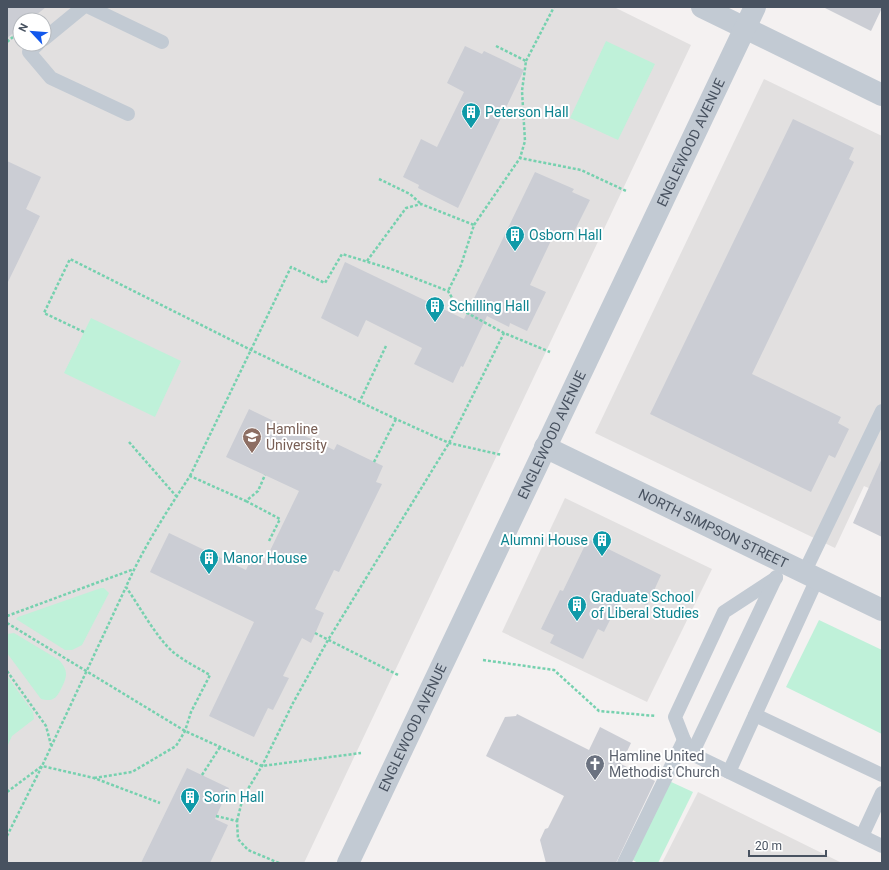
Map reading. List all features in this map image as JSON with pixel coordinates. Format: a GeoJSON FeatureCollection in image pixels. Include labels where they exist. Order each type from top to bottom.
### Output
{"type":"FeatureCollection","features":[{"type":"Feature","properties":{"kind":"street"},"geometry":{"type":"LineString","coordinates":[[702,7],[882,95]]}},
{"type":"Feature","properties":{"kind":"street","name":"ENGLEWOOD AVENUE"},"geometry":{"type":"LineString","coordinates":[[348,863],[755,7]]}},
{"type":"Feature","properties":{"kind":"street","name":"NORTH SIMPSON STREET"},"geometry":{"type":"LineString","coordinates":[[545,447],[779,570],[810,576],[882,610]]}},
{"type":"Feature","properties":{"kind":"lane"},"geometry":{"type":"LineString","coordinates":[[52,32],[83,7]]}},
{"type":"Feature","properties":{"kind":"lane"},"geometry":{"type":"LineString","coordinates":[[89,7],[162,42]]}},
{"type":"Feature","properties":{"kind":"lane"},"geometry":{"type":"LineString","coordinates":[[29,52],[51,78],[128,114]]}},
{"type":"Feature","properties":{"kind":"lane"},"geometry":{"type":"LineString","coordinates":[[729,772],[755,715],[810,576],[882,411]]}},
{"type":"Feature","properties":{"kind":"lane"},"geometry":{"type":"LineString","coordinates":[[779,570],[724,612],[675,717],[684,740],[692,754],[882,846]]}},
{"type":"Feature","properties":{"kind":"lane"},"geometry":{"type":"LineString","coordinates":[[692,754],[779,570]]}},
{"type":"Feature","properties":{"kind":"lane"},"geometry":{"type":"LineString","coordinates":[[755,715],[882,775]]}},
{"type":"Feature","properties":{"kind":"lane"},"geometry":{"type":"LineString","coordinates":[[624,863],[684,740]]}},
{"type":"Feature","properties":{"kind":"lane"},"geometry":{"type":"LineString","coordinates":[[862,836],[882,793]]}},
{"type":"Feature","properties":{"kind":"path"},"geometry":{"type":"LineString","coordinates":[[448,291],[461,265],[474,225],[520,158],[525,141],[522,91],[526,61],[554,7]]}},
{"type":"Feature","properties":{"kind":"path"},"geometry":{"type":"LineString","coordinates":[[496,46],[526,61]]}},
{"type":"Feature","properties":{"kind":"path"},"geometry":{"type":"LineString","coordinates":[[520,158],[581,170],[626,191]]}},
{"type":"Feature","properties":{"kind":"path"},"geometry":{"type":"LineString","coordinates":[[379,179],[410,194],[422,204],[474,225]]}},
{"type":"Feature","properties":{"kind":"path"},"geometry":{"type":"LineString","coordinates":[[367,261],[406,208],[422,204]]}},
{"type":"Feature","properties":{"kind":"path"},"geometry":{"type":"LineString","coordinates":[[7,836],[52,746],[134,569],[176,496],[190,476],[291,267],[325,283],[342,254],[367,261],[448,291],[458,308],[504,333],[550,352]]}},
{"type":"Feature","properties":{"kind":"path"},"geometry":{"type":"LineString","coordinates":[[84,332],[44,313],[70,259],[251,350],[449,444],[502,455]]}},
{"type":"Feature","properties":{"kind":"path"},"geometry":{"type":"LineString","coordinates":[[279,863],[248,850],[238,840],[237,821],[243,797],[262,766],[293,703],[328,640],[449,444],[504,333]]}},
{"type":"Feature","properties":{"kind":"path"},"geometry":{"type":"LineString","coordinates":[[359,402],[386,346]]}},
{"type":"Feature","properties":{"kind":"path"},"geometry":{"type":"LineString","coordinates":[[374,462],[396,419]]}},
{"type":"Feature","properties":{"kind":"path"},"geometry":{"type":"LineString","coordinates":[[129,442],[176,496]]}},
{"type":"Feature","properties":{"kind":"path"},"geometry":{"type":"LineString","coordinates":[[246,501],[258,491],[265,475]]}},
{"type":"Feature","properties":{"kind":"path"},"geometry":{"type":"LineString","coordinates":[[190,476],[280,518],[269,541]]}},
{"type":"Feature","properties":{"kind":"path"},"geometry":{"type":"LineString","coordinates":[[7,616],[134,569]]}},
{"type":"Feature","properties":{"kind":"path"},"geometry":{"type":"LineString","coordinates":[[94,778],[132,772],[176,746],[185,731],[191,712],[210,675],[173,652],[157,633],[126,587]]}},
{"type":"Feature","properties":{"kind":"path"},"geometry":{"type":"LineString","coordinates":[[7,623],[185,731],[262,766],[361,753]]}},
{"type":"Feature","properties":{"kind":"path"},"geometry":{"type":"LineString","coordinates":[[315,633],[398,675]]}},
{"type":"Feature","properties":{"kind":"path"},"geometry":{"type":"LineString","coordinates":[[483,660],[554,670],[599,711],[675,717]]}},
{"type":"Feature","properties":{"kind":"path"},"geometry":{"type":"LineString","coordinates":[[7,671],[46,726],[52,746]]}},
{"type":"Feature","properties":{"kind":"path"},"geometry":{"type":"LineString","coordinates":[[202,775],[220,747]]}},
{"type":"Feature","properties":{"kind":"path"},"geometry":{"type":"LineString","coordinates":[[7,792],[42,766],[94,778],[160,803]]}},
{"type":"Feature","properties":{"kind":"path"},"geometry":{"type":"LineString","coordinates":[[216,816],[237,821]]}},
{"type":"Feature","properties":{"kind":"shaded area","name":"Hamline University"},"geometry":{"type":"Polygon","coordinates":[[[7,7],[614,7],[691,45],[304,863],[7,863],[7,7]]]}},
{"type":"Feature","properties":{"kind":"shaded area"},"geometry":{"type":"Polygon","coordinates":[[[764,79],[882,136],[882,494],[864,486],[835,548],[595,433],[764,79]]]}},
{"type":"Feature","properties":{"kind":"shaded area"},"geometry":{"type":"Polygon","coordinates":[[[565,498],[712,569],[647,702],[502,632],[565,498]]]}},
{"type":"Feature","properties":{"kind":"shaded area"},"geometry":{"type":"Polygon","coordinates":[[[698,792],[842,863],[662,863],[698,792]]]}},
{"type":"Feature","properties":{"kind":"green space"},"geometry":{"type":"Polygon","coordinates":[[[606,41],[655,64],[618,140],[570,118],[606,41]]]}},
{"type":"Feature","properties":{"kind":"green space"},"geometry":{"type":"Polygon","coordinates":[[[91,318],[181,361],[155,417],[64,373],[91,318]]]}},
{"type":"Feature","properties":{"kind":"green space"},"geometry":{"type":"Polygon","coordinates":[[[104,588],[109,593],[82,645],[72,650],[65,650],[16,619],[18,617],[104,588]]]}},
{"type":"Feature","properties":{"kind":"green space"},"geometry":{"type":"Polygon","coordinates":[[[819,620],[882,650],[882,734],[786,687],[819,620]]]}},
{"type":"Feature","properties":{"kind":"green space"},"geometry":{"type":"Polygon","coordinates":[[[14,633],[59,660],[64,667],[66,671],[65,681],[53,699],[41,699],[7,653],[7,634],[14,633]]]}},
{"type":"Feature","properties":{"kind":"green space"},"geometry":{"type":"Polygon","coordinates":[[[7,676],[33,712],[34,719],[12,736],[7,747],[7,676]]]}},
{"type":"Feature","properties":{"kind":"green space"},"geometry":{"type":"Polygon","coordinates":[[[669,781],[693,792],[658,863],[638,863],[629,858],[669,781]]]}},
{"type":"Feature","properties":{"kind":"building"},"geometry":{"type":"Polygon","coordinates":[[[7,7],[46,7],[40,12],[12,12],[12,34],[7,38],[7,7]]]}},
{"type":"Feature","properties":{"kind":"building"},"geometry":{"type":"Polygon","coordinates":[[[823,7],[882,7],[882,8],[871,31],[823,7]]]}},
{"type":"Feature","properties":{"kind":"building","name":"Peterson Hall"},"geometry":{"type":"Polygon","coordinates":[[[465,46],[482,54],[484,51],[524,70],[458,208],[418,188],[419,185],[403,177],[421,139],[437,147],[464,92],[447,83],[465,46]]]}},
{"type":"Feature","properties":{"kind":"building"},"geometry":{"type":"Polygon","coordinates":[[[793,119],[854,148],[849,159],[854,162],[752,374],[841,417],[838,423],[849,429],[835,458],[829,455],[811,492],[650,414],[793,119]]]}},
{"type":"Feature","properties":{"kind":"building"},"geometry":{"type":"Polygon","coordinates":[[[7,161],[41,177],[26,209],[40,216],[7,284],[7,161]]]}},
{"type":"Feature","properties":{"kind":"building"},"geometry":{"type":"Polygon","coordinates":[[[535,172],[574,189],[572,192],[590,200],[571,238],[556,230],[530,285],[546,292],[527,331],[510,323],[509,327],[487,316],[463,367],[461,366],[453,383],[414,364],[422,348],[366,320],[358,337],[321,318],[345,262],[464,319],[535,172]]]}},
{"type":"Feature","properties":{"kind":"building","name":"Manor House"},"geometry":{"type":"Polygon","coordinates":[[[249,409],[334,450],[337,444],[383,466],[376,482],[382,484],[339,572],[334,570],[315,609],[324,613],[311,643],[302,638],[283,676],[289,678],[273,710],[268,708],[254,737],[209,716],[254,622],[150,572],[169,533],[246,570],[253,555],[265,561],[299,491],[226,457],[249,409]]]}},
{"type":"Feature","properties":{"kind":"building"},"geometry":{"type":"Polygon","coordinates":[[[882,458],[882,537],[853,523],[882,458]]]}},
{"type":"Feature","properties":{"kind":"building"},"geometry":{"type":"Polygon","coordinates":[[[588,539],[661,575],[647,606],[623,594],[604,632],[598,629],[583,659],[550,643],[554,635],[541,629],[560,590],[563,591],[588,539]]]}},
{"type":"Feature","properties":{"kind":"building","name":"Hamline United Methodist Church"},"geometry":{"type":"Polygon","coordinates":[[[517,714],[589,750],[600,727],[631,743],[621,764],[655,781],[616,863],[546,863],[540,840],[545,829],[548,828],[564,796],[486,756],[505,717],[516,716],[517,714]]]}},
{"type":"Feature","properties":{"kind":"building","name":"Sorin Hall"},"geometry":{"type":"Polygon","coordinates":[[[187,768],[229,788],[215,819],[228,825],[210,863],[141,863],[187,768]]]}},
{"type":"Feature","properties":{"kind":"place","name":"Peterson Hall"},"geometry":{"type":"Point","coordinates":[471,129]}},
{"type":"Feature","properties":{"kind":"place","name":"Osborn Hall"},"geometry":{"type":"Point","coordinates":[515,252]}},
{"type":"Feature","properties":{"kind":"place","name":"Schilling Hall"},"geometry":{"type":"Point","coordinates":[435,323]}},
{"type":"Feature","properties":{"kind":"place","name":"Hamline University"},"geometry":{"type":"Point","coordinates":[252,454]}},
{"type":"Feature","properties":{"kind":"place","name":"Alumni House"},"geometry":{"type":"Point","coordinates":[602,557]}},
{"type":"Feature","properties":{"kind":"place","name":"Manor House"},"geometry":{"type":"Point","coordinates":[209,575]}},
{"type":"Feature","properties":{"kind":"place","name":"Graduate School of Liberal Studies"},"geometry":{"type":"Point","coordinates":[577,622]}},
{"type":"Feature","properties":{"kind":"place","name":"Hamline United Methodist Church"},"geometry":{"type":"Point","coordinates":[595,781]}},
{"type":"Feature","properties":{"kind":"place","name":"Sorin Hall"},"geometry":{"type":"Point","coordinates":[190,814]}}]}
